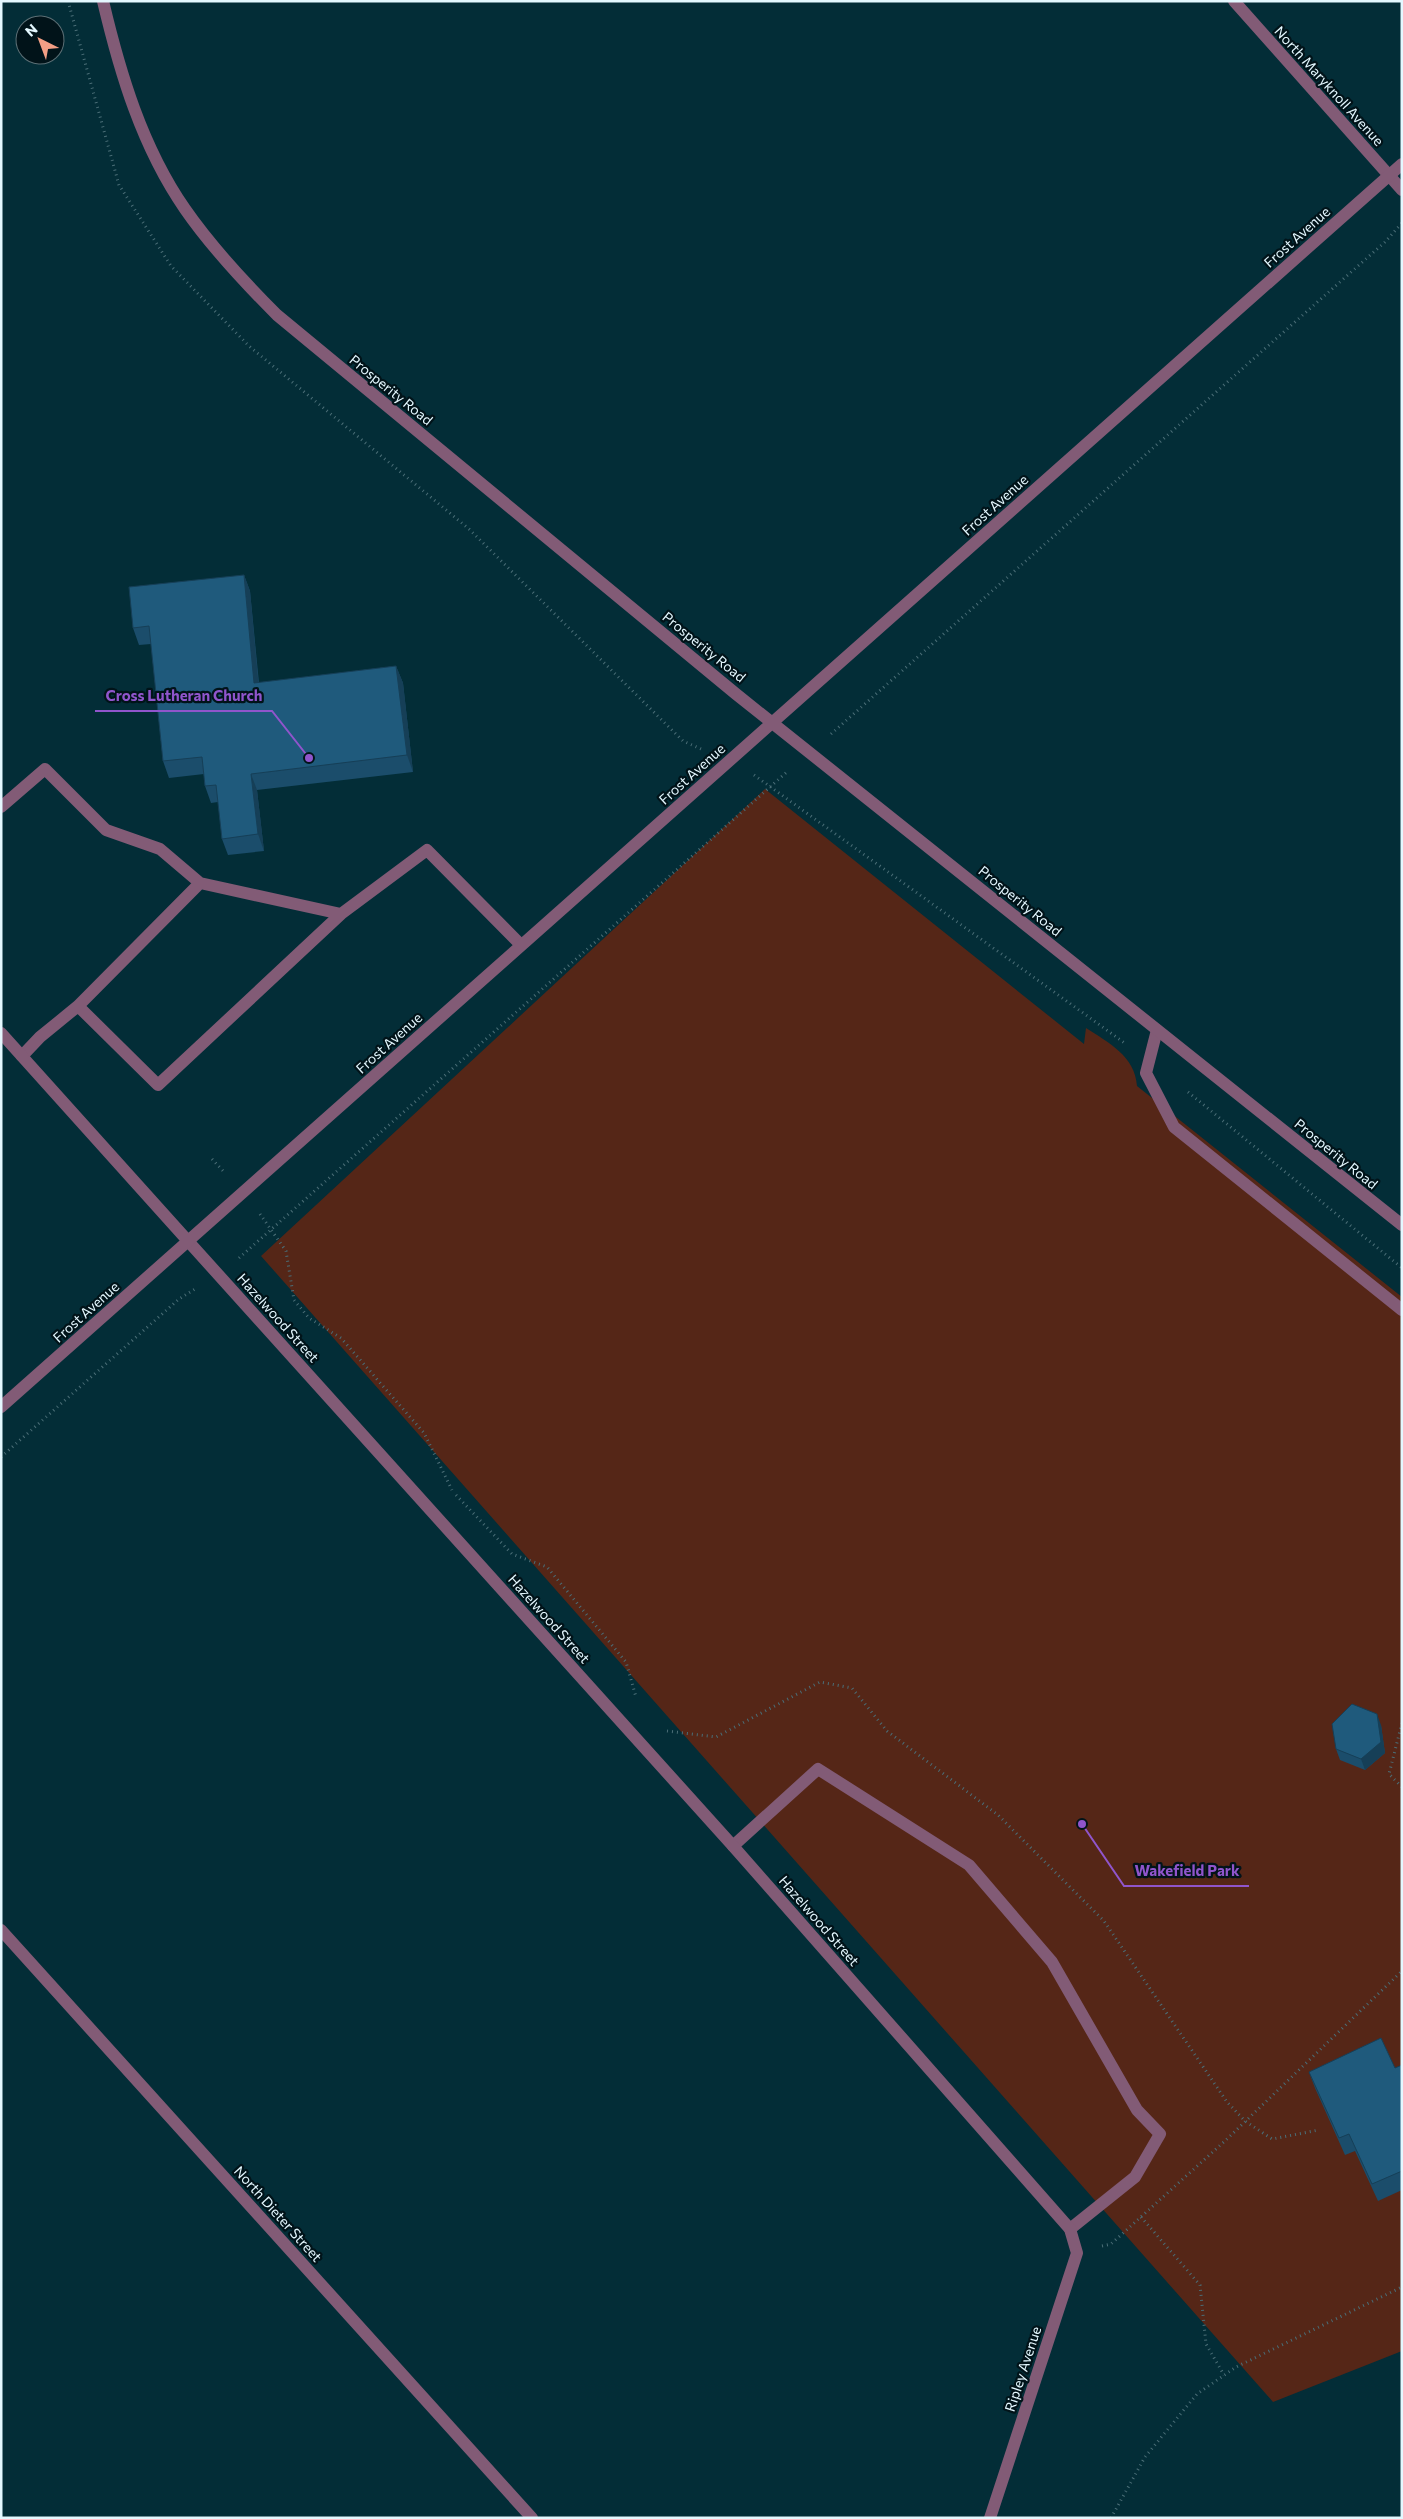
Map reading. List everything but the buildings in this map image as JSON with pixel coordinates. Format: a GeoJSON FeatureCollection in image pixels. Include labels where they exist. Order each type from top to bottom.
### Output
{"type":"FeatureCollection","features":[{"type":"Feature","properties":{"kind":"street","name":"Prosperity Road"},"geometry":{"type":"LineString","coordinates":[[103,1],[123,79],[150,146],[184,208],[228,265],[277,316],[772,723],[1402,1225]]}},
{"type":"Feature","properties":{"kind":"street","name":"North Maryknoll Avenue"},"geometry":{"type":"LineString","coordinates":[[1234,1],[1402,190]]}},
{"type":"Feature","properties":{"kind":"street","name":"Frost Avenue"},"geometry":{"type":"LineString","coordinates":[[1,1407],[1402,164]]}},
{"type":"Feature","properties":{"kind":"street"},"geometry":{"type":"LineString","coordinates":[[1,807],[45,769],[106,830],[160,849],[200,884],[341,914]]}},
{"type":"Feature","properties":{"kind":"street"},"geometry":{"type":"LineString","coordinates":[[78,1006],[158,1085],[341,914],[427,850],[522,945]]}},
{"type":"Feature","properties":{"kind":"street"},"geometry":{"type":"LineString","coordinates":[[22,1056],[40,1037],[78,1006],[200,884]]}},
{"type":"Feature","properties":{"kind":"street"},"geometry":{"type":"LineString","coordinates":[[1157,1030],[1146,1073],[1174,1127],[1402,1310]]}},
{"type":"Feature","properties":{"kind":"street","name":"Hazelwood Street"},"geometry":{"type":"LineString","coordinates":[[1,1033],[734,1846],[1070,2229]]}},
{"type":"Feature","properties":{"kind":"street"},"geometry":{"type":"LineString","coordinates":[[734,1846],[818,1769],[969,1865],[1052,1962],[1137,2110],[1160,2134],[1135,2178],[1070,2229],[1077,2252]]}},
{"type":"Feature","properties":{"kind":"street","name":"North Dieter Street"},"geometry":{"type":"LineString","coordinates":[[1,1930],[532,2518]]}},
{"type":"Feature","properties":{"kind":"street","name":"Ripley Avenue"},"geometry":{"type":"LineString","coordinates":[[990,2518],[1077,2252]]}},
{"type":"Feature","properties":{"kind":"path"},"geometry":{"type":"LineString","coordinates":[[1,1457],[179,1299],[243,1256],[273,1230],[1377,248],[1402,223]]}},
{"type":"Feature","properties":{"kind":"path"},"geometry":{"type":"LineString","coordinates":[[212,1159],[273,1230],[286,1251],[294,1300],[308,1318],[341,1338],[424,1433],[450,1488],[512,1554],[547,1567],[626,1662],[638,1702]]}},
{"type":"Feature","properties":{"kind":"path"},"geometry":{"type":"LineString","coordinates":[[663,1731],[716,1737],[820,1682],[852,1688],[887,1731],[998,1815],[1104,1921],[1226,2102],[1245,2121],[1272,2139],[1318,2130]]}},
{"type":"Feature","properties":{"kind":"path"},"geometry":{"type":"LineString","coordinates":[[1402,1722],[1390,1774],[1402,1787]]}},
{"type":"Feature","properties":{"kind":"path"},"geometry":{"type":"LineString","coordinates":[[1077,2252],[1110,2244],[1245,2121],[1402,1971]]}},
{"type":"Feature","properties":{"kind":"path"},"geometry":{"type":"LineString","coordinates":[[1140,2217],[1200,2285],[1206,2344],[1224,2375]]}},
{"type":"Feature","properties":{"kind":"path"},"geometry":{"type":"LineString","coordinates":[[1111,2518],[1145,2457],[1197,2394],[1224,2375],[1402,2286]]}},
{"type":"Feature","properties":{"kind":"shaded area"},"geometry":{"type":"Polygon","coordinates":[[[765,789],[1084,1044],[1086,1028],[1112,1045],[1126,1058],[1131,1066],[1137,1086],[1402,1297],[1402,2351],[1273,2402],[261,1256],[765,789]]]}},
{"type":"Feature","properties":{"kind":"place","name":"Cross Lutheran Church"},"geometry":{"type":"Point","coordinates":[309,758]}},
{"type":"Feature","properties":{"kind":"place","name":"Wakefield Park"},"geometry":{"type":"Point","coordinates":[1082,1824]}}]}
